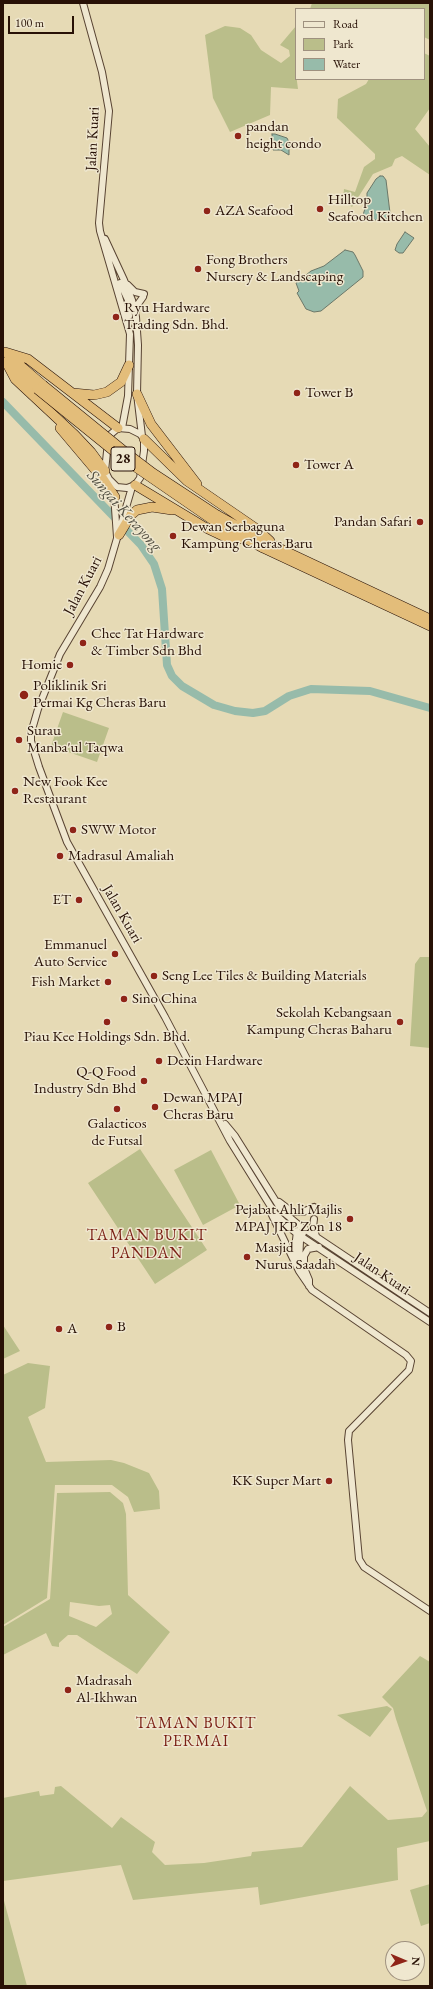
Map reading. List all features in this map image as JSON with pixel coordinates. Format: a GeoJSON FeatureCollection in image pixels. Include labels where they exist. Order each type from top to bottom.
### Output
{"type":"FeatureCollection","features":[{"type":"Feature","properties":{"kind":"highway"},"geometry":{"type":"LineString","coordinates":[[4,356],[28,359],[73,392],[95,412],[120,428]]}},
{"type":"Feature","properties":{"kind":"highway"},"geometry":{"type":"LineString","coordinates":[[4,356],[15,379],[91,452],[105,471]]}},
{"type":"Feature","properties":{"kind":"highway","name":"28"},"geometry":{"type":"LineString","coordinates":[[4,356],[40,387],[124,452],[245,539],[430,626]]}},
{"type":"Feature","properties":{"kind":"highway"},"geometry":{"type":"LineString","coordinates":[[73,392],[94,395],[107,392],[121,382],[129,365]]}},
{"type":"Feature","properties":{"kind":"highway"},"geometry":{"type":"LineString","coordinates":[[137,394],[151,424],[207,496]]}},
{"type":"Feature","properties":{"kind":"highway"},"geometry":{"type":"LineString","coordinates":[[44,406],[58,426],[103,479],[115,497]]}},
{"type":"Feature","properties":{"kind":"highway"},"geometry":{"type":"LineString","coordinates":[[143,437],[172,467],[207,496],[257,529],[279,549]]}},
{"type":"Feature","properties":{"kind":"highway"},"geometry":{"type":"LineString","coordinates":[[134,486],[227,538],[245,539]]}},
{"type":"Feature","properties":{"kind":"highway"},"geometry":{"type":"LineString","coordinates":[[118,538],[126,518],[144,507],[176,510]]}},
{"type":"Feature","properties":{"kind":"highway","name":"28"},"geometry":{"type":"LineString","coordinates":[[216,518],[430,619]]}},
{"type":"Feature","properties":{"kind":"street","name":"Jalan Kuari"},"geometry":{"type":"LineString","coordinates":[[83,3],[98,57],[109,111],[99,223],[100,231],[130,334],[128,396],[120,428]]}},
{"type":"Feature","properties":{"kind":"street","name":"Jalan Kuari"},"geometry":{"type":"LineString","coordinates":[[100,231],[124,280],[136,317],[138,346],[137,394],[143,437]]}},
{"type":"Feature","properties":{"kind":"street"},"geometry":{"type":"LineString","coordinates":[[113,272],[130,299],[130,334]]}},
{"type":"Feature","properties":{"kind":"street"},"geometry":{"type":"LineString","coordinates":[[124,280],[135,292],[144,296],[136,306],[136,317]]}},
{"type":"Feature","properties":{"kind":"street"},"geometry":{"type":"LineString","coordinates":[[126,518],[126,504],[142,473],[143,437],[130,429],[120,428],[112,434],[108,442],[105,471],[112,483],[122,488],[134,486]]}},
{"type":"Feature","properties":{"kind":"street","name":"Jalan Kuari"},"geometry":{"type":"LineString","coordinates":[[112,483],[115,497],[118,538],[108,569],[100,587],[60,654],[38,709],[31,733],[31,741],[67,842],[230,1141],[276,1215],[299,1235],[430,1322]]}},
{"type":"Feature","properties":{"kind":"street","name":"Jalan Kuari"},"geometry":{"type":"LineString","coordinates":[[218,1117],[235,1136],[282,1211],[303,1228],[430,1313]]}},
{"type":"Feature","properties":{"kind":"street"},"geometry":{"type":"LineString","coordinates":[[273,1197],[292,1212],[303,1212],[314,1207]]}},
{"type":"Feature","properties":{"kind":"street"},"geometry":{"type":"LineString","coordinates":[[270,1206],[271,1213],[299,1271],[308,1286],[317,1295],[406,1355],[411,1361],[409,1370],[368,1411],[348,1435],[358,1554],[361,1562],[364,1567],[430,1611]]}},
{"type":"Feature","properties":{"kind":"street"},"geometry":{"type":"LineString","coordinates":[[314,1218],[313,1227],[317,1237]]}},
{"type":"Feature","properties":{"kind":"street"},"geometry":{"type":"LineString","coordinates":[[294,1260],[299,1235],[303,1228]]}},
{"type":"Feature","properties":{"kind":"street"},"geometry":{"type":"LineString","coordinates":[[299,1235],[299,1271]]}},
{"type":"Feature","properties":{"kind":"street"},"geometry":{"type":"LineString","coordinates":[[308,1286],[309,1280],[304,1268],[304,1256],[308,1250],[319,1247]]}},
{"type":"Feature","properties":{"kind":"street"},"geometry":{"type":"LineString","coordinates":[[361,1562],[430,1607]]}},
{"type":"Feature","properties":{"kind":"green space"},"geometry":{"type":"Polygon","coordinates":[[[312,3],[430,3],[430,40],[425,38],[425,8],[310,8],[312,3]]]}},
{"type":"Feature","properties":{"kind":"green space"},"geometry":{"type":"Polygon","coordinates":[[[225,26],[240,28],[251,35],[261,50],[281,63],[290,56],[289,50],[280,45],[295,27],[295,80],[297,80],[298,89],[271,87],[270,115],[230,132],[213,98],[205,35],[225,26]]]}},
{"type":"Feature","properties":{"kind":"green space"},"geometry":{"type":"Polygon","coordinates":[[[425,54],[430,56],[430,108],[415,129],[430,147],[430,175],[402,156],[395,159],[392,166],[373,174],[352,207],[343,200],[344,189],[355,192],[364,167],[375,159],[375,154],[337,118],[338,99],[366,84],[368,80],[425,80],[425,54]]]}},
{"type":"Feature","properties":{"kind":"green space"},"geometry":{"type":"Polygon","coordinates":[[[63,712],[109,728],[97,762],[51,746],[63,712]]]}},
{"type":"Feature","properties":{"kind":"green space"},"geometry":{"type":"Polygon","coordinates":[[[420,957],[430,957],[430,1048],[410,1046],[415,964],[420,957]]]}},
{"type":"Feature","properties":{"kind":"green space"},"geometry":{"type":"Polygon","coordinates":[[[140,1149],[207,1250],[155,1284],[88,1183],[140,1149]]]}},
{"type":"Feature","properties":{"kind":"green space"},"geometry":{"type":"Polygon","coordinates":[[[211,1150],[240,1205],[203,1225],[174,1170],[211,1150]]]}},
{"type":"Feature","properties":{"kind":"green space"},"geometry":{"type":"Polygon","coordinates":[[[3,1325],[20,1351],[3,1359],[3,1325]]]}},
{"type":"Feature","properties":{"kind":"green space"},"geometry":{"type":"Polygon","coordinates":[[[28,1363],[50,1366],[45,1408],[28,1417],[46,1462],[111,1460],[124,1463],[149,1473],[159,1491],[160,1509],[134,1512],[128,1497],[112,1485],[55,1485],[47,1598],[3,1625],[3,1375],[28,1363]]]}},
{"type":"Feature","properties":{"kind":"green space"},"geometry":{"type":"Polygon","coordinates":[[[110,1492],[123,1503],[126,1514],[128,1595],[170,1632],[137,1674],[77,1635],[68,1635],[59,1643],[59,1647],[52,1646],[46,1633],[3,1655],[3,1627],[50,1599],[57,1493],[110,1492]],[[70,1602],[69,1616],[96,1627],[112,1614],[110,1605],[99,1606],[70,1602]]]}},
{"type":"Feature","properties":{"kind":"green space"},"geometry":{"type":"Polygon","coordinates":[[[420,1656],[430,1662],[430,1841],[397,1848],[398,1880],[260,1905],[258,1887],[133,1900],[121,1865],[3,1881],[3,1798],[39,1791],[40,1796],[54,1794],[55,1787],[61,1786],[112,1828],[121,1817],[155,1842],[152,1852],[165,1865],[204,1863],[251,1856],[252,1852],[302,1847],[350,1786],[388,1820],[422,1817],[427,1811],[393,1708],[382,1697],[420,1656]]]}},
{"type":"Feature","properties":{"kind":"green space"},"geometry":{"type":"Polygon","coordinates":[[[387,1706],[392,1709],[370,1737],[337,1715],[387,1706]]]}},
{"type":"Feature","properties":{"kind":"green space"},"geometry":{"type":"Polygon","coordinates":[[[430,1884],[430,1923],[421,1926],[410,1890],[430,1884]]]}},
{"type":"Feature","properties":{"kind":"green space"},"geometry":{"type":"Polygon","coordinates":[[[3,1897],[27,1986],[3,1986],[3,1897]]]}},
{"type":"Feature","properties":{"kind":"water"},"geometry":{"type":"Polygon","coordinates":[[[272,134],[287,138],[289,142],[289,155],[281,150],[273,150],[272,134]]]}},
{"type":"Feature","properties":{"kind":"water"},"geometry":{"type":"Polygon","coordinates":[[[383,176],[386,180],[390,213],[388,218],[383,220],[367,220],[363,215],[367,202],[367,193],[376,179],[383,176]]]}},
{"type":"Feature","properties":{"kind":"water"},"geometry":{"type":"Polygon","coordinates":[[[405,232],[414,238],[403,253],[399,253],[395,250],[405,232]]]}},
{"type":"Feature","properties":{"kind":"water"},"geometry":{"type":"Polygon","coordinates":[[[345,250],[353,252],[355,255],[363,271],[363,277],[321,311],[314,312],[306,309],[297,293],[299,291],[296,283],[311,271],[324,266],[345,250]]]}},
{"type":"Feature","properties":{"kind":"waterway","name":"Sungai Kerayong"},"geometry":{"type":"LineString","coordinates":[[3,402],[141,545],[154,564],[162,589],[167,665],[172,676],[182,686],[214,705],[235,711],[253,713],[265,711],[289,696],[311,689],[370,691],[430,708]]}},
{"type":"Feature","properties":{"kind":"place","name":"pandan height condo"},"geometry":{"type":"Point","coordinates":[238,136]}},
{"type":"Feature","properties":{"kind":"place","name":"Hilltop Seafood Kitchen"},"geometry":{"type":"Point","coordinates":[320,209]}},
{"type":"Feature","properties":{"kind":"place","name":"AZA Seafood"},"geometry":{"type":"Point","coordinates":[207,211]}},
{"type":"Feature","properties":{"kind":"place","name":"Fong Brothers Nursery & Landscaping"},"geometry":{"type":"Point","coordinates":[198,269]}},
{"type":"Feature","properties":{"kind":"place","name":"Ryu Hardware Trading Sdn. Bhd."},"geometry":{"type":"Point","coordinates":[116,317]}},
{"type":"Feature","properties":{"kind":"place","name":"Tower B"},"geometry":{"type":"Point","coordinates":[297,393]}},
{"type":"Feature","properties":{"kind":"place","name":"Tower A"},"geometry":{"type":"Point","coordinates":[296,465]}},
{"type":"Feature","properties":{"kind":"place","name":"Pandan Safari"},"geometry":{"type":"Point","coordinates":[420,522]}},
{"type":"Feature","properties":{"kind":"place","name":"Dewan Serbaguna Kampung Cheras Baru"},"geometry":{"type":"Point","coordinates":[173,536]}},
{"type":"Feature","properties":{"kind":"place","name":"Chee Tat Hardware & Timber Sdn Bhd"},"geometry":{"type":"Point","coordinates":[83,643]}},
{"type":"Feature","properties":{"kind":"place","name":"Homie"},"geometry":{"type":"Point","coordinates":[70,665]}},
{"type":"Feature","properties":{"kind":"place","name":"Poliklinik Sri Permai Kg Cheras Baru"},"geometry":{"type":"Point","coordinates":[24,695]}},
{"type":"Feature","properties":{"kind":"place","name":"Surau Manba'ul Taqwa"},"geometry":{"type":"Point","coordinates":[19,740]}},
{"type":"Feature","properties":{"kind":"place","name":"New Fook Kee Restaurant"},"geometry":{"type":"Point","coordinates":[15,791]}},
{"type":"Feature","properties":{"kind":"place","name":"SWW Motor"},"geometry":{"type":"Point","coordinates":[73,830]}},
{"type":"Feature","properties":{"kind":"place","name":"Madrasul Amaliah"},"geometry":{"type":"Point","coordinates":[60,856]}},
{"type":"Feature","properties":{"kind":"place","name":"ET"},"geometry":{"type":"Point","coordinates":[79,900]}},
{"type":"Feature","properties":{"kind":"place","name":"Emmanuel Auto Service"},"geometry":{"type":"Point","coordinates":[115,954]}},
{"type":"Feature","properties":{"kind":"place","name":"Seng Lee Tiles & Building Materials"},"geometry":{"type":"Point","coordinates":[154,976]}},
{"type":"Feature","properties":{"kind":"place","name":"Fish Market"},"geometry":{"type":"Point","coordinates":[108,982]}},
{"type":"Feature","properties":{"kind":"place","name":"Sino China"},"geometry":{"type":"Point","coordinates":[124,999]}},
{"type":"Feature","properties":{"kind":"place","name":"Piau Kee Holdings Sdn. Bhd."},"geometry":{"type":"Point","coordinates":[107,1022]}},
{"type":"Feature","properties":{"kind":"place","name":"Sekolah Kebangsaan Kampung Cheras Baharu"},"geometry":{"type":"Point","coordinates":[400,1022]}},
{"type":"Feature","properties":{"kind":"place","name":"Dexin Hardware"},"geometry":{"type":"Point","coordinates":[159,1061]}},
{"type":"Feature","properties":{"kind":"place","name":"Q-Q Food Industry Sdn Bhd"},"geometry":{"type":"Point","coordinates":[144,1081]}},
{"type":"Feature","properties":{"kind":"place","name":"Dewan MPAJ Cheras Baru"},"geometry":{"type":"Point","coordinates":[155,1107]}},
{"type":"Feature","properties":{"kind":"place","name":"Galacticos de Futsal"},"geometry":{"type":"Point","coordinates":[117,1109]}},
{"type":"Feature","properties":{"kind":"place","name":"Pejabat Ahli Majlis MPAJ JKP Zon 18"},"geometry":{"type":"Point","coordinates":[350,1219]}},
{"type":"Feature","properties":{"kind":"place","name":"Masjid Nurus Saadah"},"geometry":{"type":"Point","coordinates":[247,1257]}},
{"type":"Feature","properties":{"kind":"place","name":"B"},"geometry":{"type":"Point","coordinates":[109,1327]}},
{"type":"Feature","properties":{"kind":"place","name":"A"},"geometry":{"type":"Point","coordinates":[59,1329]}},
{"type":"Feature","properties":{"kind":"place","name":"KK Super Mart"},"geometry":{"type":"Point","coordinates":[329,1481]}},
{"type":"Feature","properties":{"kind":"place","name":"Madrasah Al-Ikhwan"},"geometry":{"type":"Point","coordinates":[68,1690]}},
{"type":"Feature","properties":{"kind":"district","name":"TAMAN BUKIT PANDAN"},"geometry":{"type":"Point","coordinates":[147,1245]}},
{"type":"Feature","properties":{"kind":"district","name":"TAMAN BUKIT PERMAI"},"geometry":{"type":"Point","coordinates":[196,1733]}}]}
